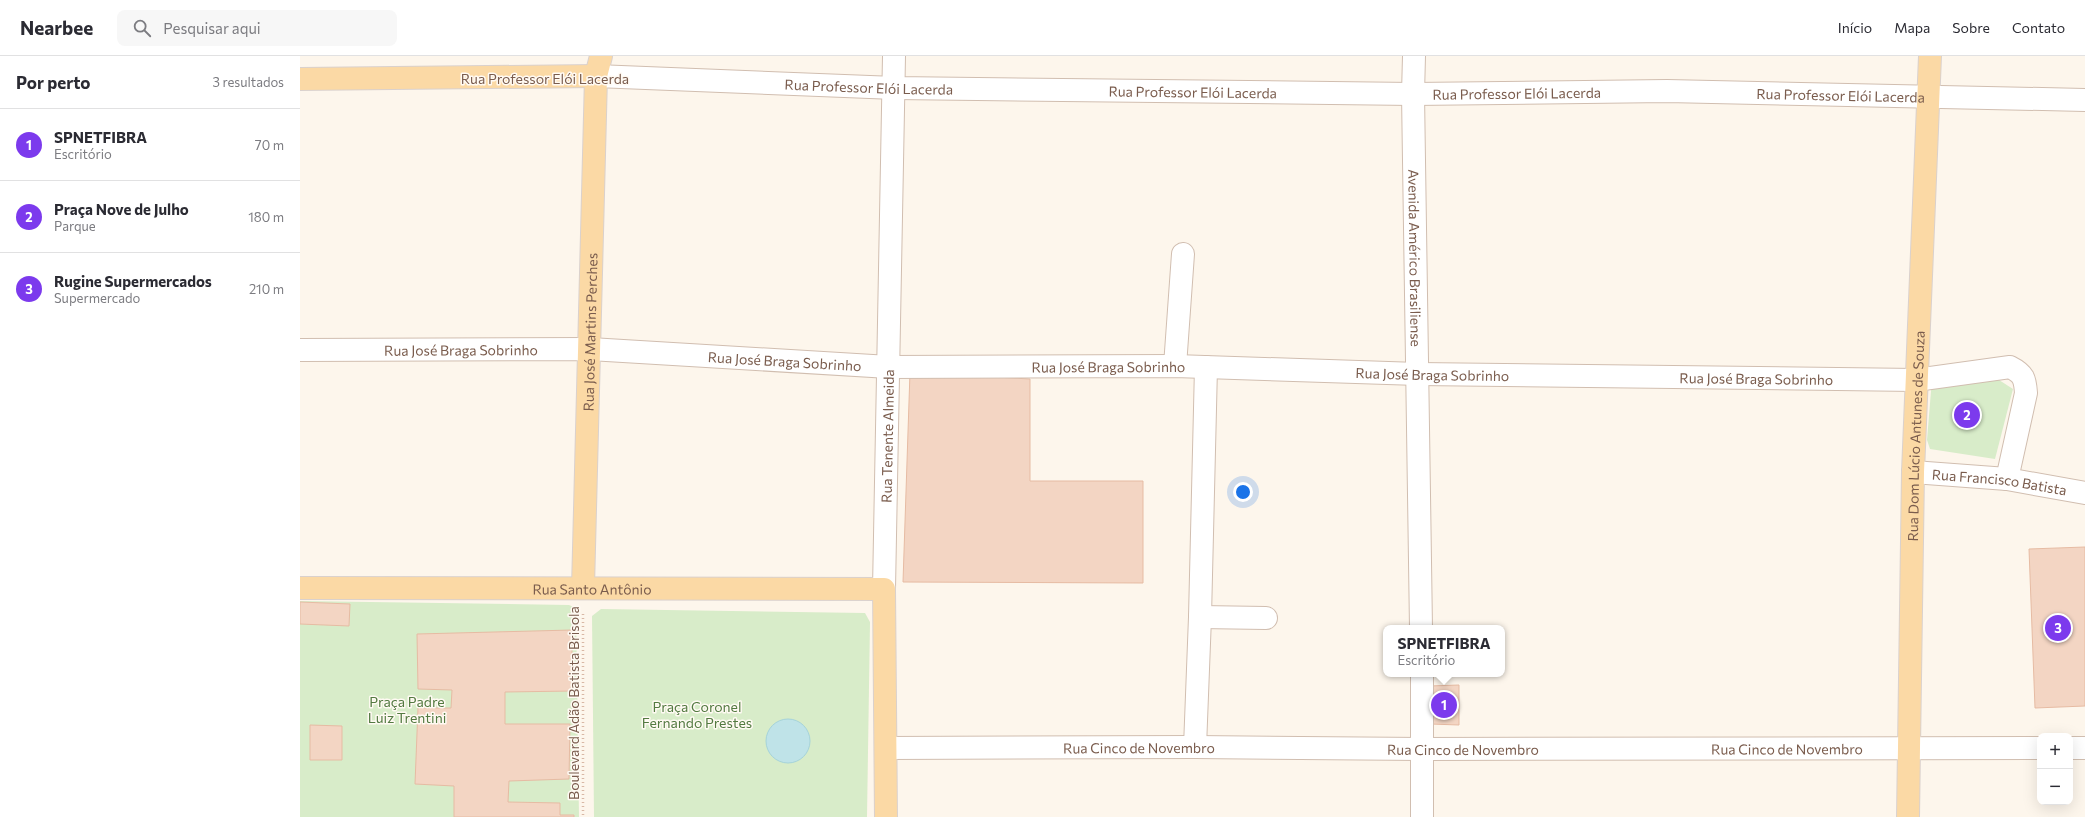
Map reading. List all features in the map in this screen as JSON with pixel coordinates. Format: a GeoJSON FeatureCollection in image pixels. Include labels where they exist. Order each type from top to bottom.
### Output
{"type":"FeatureCollection","features":[{"type":"Feature","properties":{"kind":"main road"},"geometry":{"type":"LineString","coordinates":[[588,56],[599,66]]}},
{"type":"Feature","properties":{"kind":"main road","name":"Rua Dom Lúcio Antunes de Souza"},"geometry":{"type":"LineString","coordinates":[[1908,817],[1913,472],[1927,98],[1930,56]]}},
{"type":"Feature","properties":{"kind":"main road","name":"Rua Professor Elói Lacerda"},"geometry":{"type":"LineString","coordinates":[[300,79],[599,66]]}},
{"type":"Feature","properties":{"kind":"main road","name":"Rua José Martins Perches"},"geometry":{"type":"LineString","coordinates":[[583,588],[599,66]]}},
{"type":"Feature","properties":{"kind":"main road","name":"Rua Santo Antônio"},"geometry":{"type":"LineString","coordinates":[[300,588],[884,589]]}},
{"type":"Feature","properties":{"kind":"main road","name":"Rua Tenente Almeida"},"geometry":{"type":"LineString","coordinates":[[884,589],[886,817]]}},
{"type":"Feature","properties":{"kind":"street","name":"Rua Tenente Almeida"},"geometry":{"type":"LineString","coordinates":[[884,589],[895,88],[894,56]]}},
{"type":"Feature","properties":{"kind":"street","name":"Avenida Américo Brasiliense"},"geometry":{"type":"LineString","coordinates":[[1414,56],[1413,94],[1421,625]]}},
{"type":"Feature","properties":{"kind":"street","name":"Rua Professor Elói Lacerda"},"geometry":{"type":"LineString","coordinates":[[599,66],[895,88],[1413,94],[1667,91],[1927,98],[2085,100]]}},
{"type":"Feature","properties":{"kind":"street"},"geometry":{"type":"LineString","coordinates":[[1176,366],[1183,254]]}},
{"type":"Feature","properties":{"kind":"street","name":"Rua José Braga Sobrinho"},"geometry":{"type":"LineString","coordinates":[[300,350],[590,349],[889,367],[1176,366],[1418,374],[1916,380],[2010,368],[2020,372],[2025,381],[2026,393],[2007,479]]}},
{"type":"Feature","properties":{"kind":"street"},"geometry":{"type":"LineString","coordinates":[[1194,747],[1200,617],[1206,367]]}},
{"type":"Feature","properties":{"kind":"street","name":"Rua Francisco Batista"},"geometry":{"type":"LineString","coordinates":[[1913,472],[2007,479],[2085,493]]}},
{"type":"Feature","properties":{"kind":"street"},"geometry":{"type":"LineString","coordinates":[[1200,617],[1266,618]]}},
{"type":"Feature","properties":{"kind":"street"},"geometry":{"type":"LineString","coordinates":[[1422,677],[1422,817]]}},
{"type":"Feature","properties":{"kind":"street","name":"Rua Cinco de Novembro"},"geometry":{"type":"LineString","coordinates":[[886,748],[1194,747],[1422,750],[2037,748]]}},
{"type":"Feature","properties":{"kind":"street"},"geometry":{"type":"LineString","coordinates":[[2073,748],[2085,748]]}},
{"type":"Feature","properties":{"kind":"path","name":"Boulevard Adão Batista Brisola"},"geometry":{"type":"LineString","coordinates":[[583,588],[583,817]]}},
{"type":"Feature","properties":{"kind":"green space"},"geometry":{"type":"Polygon","coordinates":[[[1936,375],[1999,380],[2013,389],[1995,459],[1930,449],[1927,440],[1932,379],[1936,375]]]}},
{"type":"Feature","properties":{"kind":"green space","name":"Praça Padre Luiz Trentini"},"geometry":{"type":"Polygon","coordinates":[[[300,601],[569,605],[576,608],[579,817],[300,817],[300,601]]]}},
{"type":"Feature","properties":{"kind":"green space","name":"Praça Coronel Fernando Prestes"},"geometry":{"type":"Polygon","coordinates":[[[601,609],[865,613],[870,622],[867,817],[594,817],[592,616],[601,609]]]}},
{"type":"Feature","properties":{"kind":"water"},"geometry":{"type":"Polygon","coordinates":[[[788,719],[800,723],[806,729],[810,741],[806,753],[800,759],[788,763],[776,759],[770,753],[766,741],[770,729],[776,723],[788,719]]]}},
{"type":"Feature","properties":{"kind":"building"},"geometry":{"type":"Polygon","coordinates":[[[910,372],[1030,379],[1030,481],[1143,481],[1143,583],[903,582],[910,372]]]}},
{"type":"Feature","properties":{"kind":"building"},"geometry":{"type":"Polygon","coordinates":[[[2085,547],[2085,706],[2035,708],[2029,549],[2085,547]]]}},
{"type":"Feature","properties":{"kind":"building"},"geometry":{"type":"Polygon","coordinates":[[[300,602],[350,604],[349,626],[300,624],[300,602]]]}},
{"type":"Feature","properties":{"kind":"building"},"geometry":{"type":"Polygon","coordinates":[[[572,630],[572,691],[505,692],[505,724],[570,724],[569,779],[509,781],[508,802],[560,803],[560,815],[574,815],[574,817],[454,817],[454,786],[415,784],[418,708],[451,708],[452,690],[418,689],[417,634],[572,630]]]}},
{"type":"Feature","properties":{"kind":"building"},"geometry":{"type":"Polygon","coordinates":[[[1459,685],[1459,725],[1430,724],[1429,686],[1459,685]]]}},
{"type":"Feature","properties":{"kind":"building"},"geometry":{"type":"Polygon","coordinates":[[[310,725],[342,726],[342,760],[310,760],[310,725]]]}},
{"type":"Feature","properties":{"kind":"place","name":"Praça Nove de Julho"},"geometry":{"type":"Point","coordinates":[1967,415]}},
{"type":"Feature","properties":{"kind":"place","name":"Rugine Supermercados"},"geometry":{"type":"Point","coordinates":[2058,628]}},
{"type":"Feature","properties":{"kind":"place","name":"SPNETFIBRA"},"geometry":{"type":"Point","coordinates":[1444,705]}}]}
